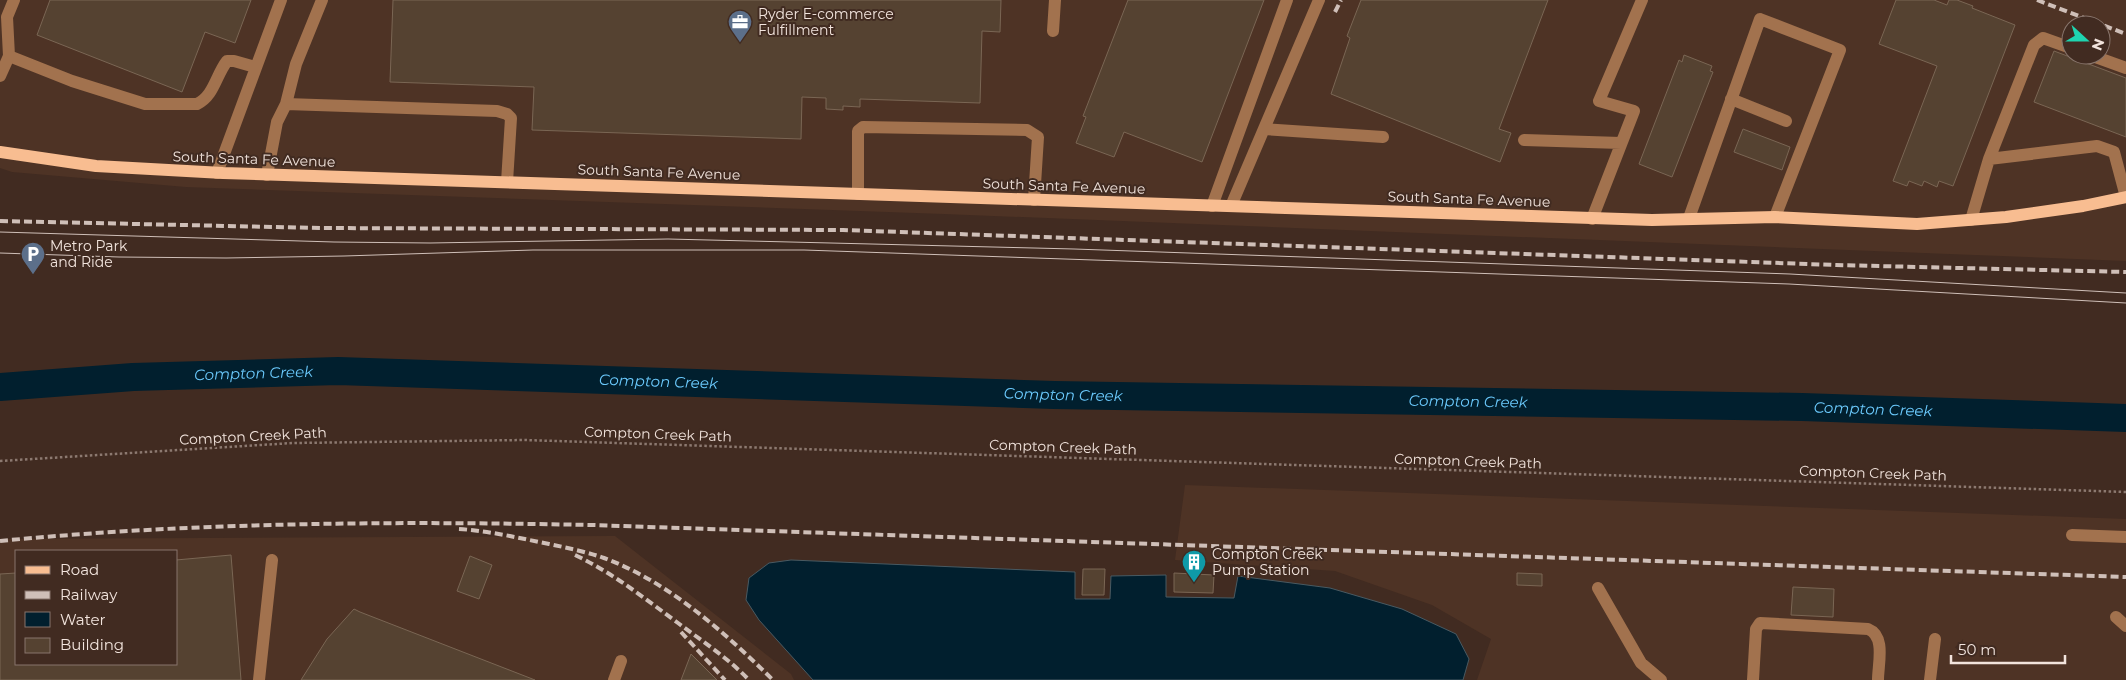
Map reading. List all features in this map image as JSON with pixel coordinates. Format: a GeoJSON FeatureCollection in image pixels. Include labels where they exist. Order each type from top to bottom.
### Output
{"type":"FeatureCollection","features":[{"type":"Feature","properties":{"kind":"main road","name":"South Santa Fe Avenue"},"geometry":{"type":"LineString","coordinates":[[0,152],[96,166],[217,173],[1652,220],[1775,217],[1917,224],[2006,217],[2084,206],[2126,197]]}},
{"type":"Feature","properties":{"kind":"lane"},"geometry":{"type":"LineString","coordinates":[[0,76],[9,56],[7,17],[14,0]]}},
{"type":"Feature","properties":{"kind":"lane"},"geometry":{"type":"LineString","coordinates":[[217,173],[281,0]]}},
{"type":"Feature","properties":{"kind":"lane"},"geometry":{"type":"LineString","coordinates":[[267,175],[277,122],[286,104],[296,64],[322,0]]}},
{"type":"Feature","properties":{"kind":"lane"},"geometry":{"type":"LineString","coordinates":[[1053,31],[1055,0]]}},
{"type":"Feature","properties":{"kind":"lane"},"geometry":{"type":"LineString","coordinates":[[1212,206],[1287,0]]}},
{"type":"Feature","properties":{"kind":"lane"},"geometry":{"type":"LineString","coordinates":[[1231,206],[1320,0]]}},
{"type":"Feature","properties":{"kind":"lane"},"geometry":{"type":"LineString","coordinates":[[1592,218],[1634,111],[1599,102],[1642,0]]}},
{"type":"Feature","properties":{"kind":"lane"},"geometry":{"type":"LineString","coordinates":[[1689,218],[1730,99],[1760,20],[1840,50],[1775,217]]}},
{"type":"Feature","properties":{"kind":"lane"},"geometry":{"type":"LineString","coordinates":[[1971,220],[1989,158],[2034,45],[2043,38],[2061,44]]}},
{"type":"Feature","properties":{"kind":"lane"},"geometry":{"type":"LineString","coordinates":[[9,56],[72,81],[145,104],[198,104],[204,101],[210,94],[226,61],[234,60],[255,67]]}},
{"type":"Feature","properties":{"kind":"lane"},"geometry":{"type":"LineString","coordinates":[[2111,63],[2126,68]]}},
{"type":"Feature","properties":{"kind":"lane"},"geometry":{"type":"LineString","coordinates":[[1730,99],[1786,121]]}},
{"type":"Feature","properties":{"kind":"lane"},"geometry":{"type":"LineString","coordinates":[[286,104],[497,111],[507,114],[511,118],[507,182]]}},
{"type":"Feature","properties":{"kind":"lane"},"geometry":{"type":"LineString","coordinates":[[858,194],[858,131],[863,127],[1017,130],[1033,132],[1038,137],[1034,200]]}},
{"type":"Feature","properties":{"kind":"lane"},"geometry":{"type":"LineString","coordinates":[[1264,130],[1383,137]]}},
{"type":"Feature","properties":{"kind":"lane"},"geometry":{"type":"LineString","coordinates":[[1524,140],[1621,143]]}},
{"type":"Feature","properties":{"kind":"lane"},"geometry":{"type":"LineString","coordinates":[[1989,158],[2098,146],[2114,152],[2126,197]]}},
{"type":"Feature","properties":{"kind":"lane"},"geometry":{"type":"LineString","coordinates":[[2072,536],[2126,537]]}},
{"type":"Feature","properties":{"kind":"lane"},"geometry":{"type":"LineString","coordinates":[[259,680],[272,560]]}},
{"type":"Feature","properties":{"kind":"lane"},"geometry":{"type":"LineString","coordinates":[[1598,588],[1641,663],[1661,680]]}},
{"type":"Feature","properties":{"kind":"lane"},"geometry":{"type":"LineString","coordinates":[[2116,617],[2126,626]]}},
{"type":"Feature","properties":{"kind":"lane"},"geometry":{"type":"LineString","coordinates":[[1753,680],[1756,629],[1760,623],[1868,629],[1875,631],[1879,638],[1878,680]]}},
{"type":"Feature","properties":{"kind":"lane"},"geometry":{"type":"LineString","coordinates":[[1930,680],[1935,639]]}},
{"type":"Feature","properties":{"kind":"lane"},"geometry":{"type":"LineString","coordinates":[[614,680],[621,661]]}},
{"type":"Feature","properties":{"kind":"path","name":"Compton Creek Path"},"geometry":{"type":"LineString","coordinates":[[0,461],[293,443],[525,440],[2126,492]]}},
{"type":"Feature","properties":{"kind":"shaded area"},"geometry":{"type":"Polygon","coordinates":[[[0,0],[2126,0],[2126,261],[944,214],[186,187],[12,172],[0,168],[0,0]]]}},
{"type":"Feature","properties":{"kind":"shaded area"},"geometry":{"type":"Polygon","coordinates":[[[1185,485],[2126,519],[2126,680],[1477,680],[1491,639],[1432,605],[1335,571],[1175,560],[1185,485]]]}},
{"type":"Feature","properties":{"kind":"shaded area"},"geometry":{"type":"Polygon","coordinates":[[[615,536],[791,674],[794,680],[0,680],[0,539],[615,536]]]}},
{"type":"Feature","properties":{"kind":"water"},"geometry":{"type":"Polygon","coordinates":[[[791,560],[1075,572],[1075,599],[1110,599],[1111,576],[1166,575],[1166,597],[1234,598],[1238,576],[1330,588],[1402,609],[1456,634],[1469,659],[1463,680],[813,680],[759,620],[746,600],[749,578],[769,563],[791,560]]]}},
{"type":"Feature","properties":{"kind":"building"},"geometry":{"type":"Polygon","coordinates":[[[50,0],[251,0],[235,43],[205,32],[182,92],[37,35],[50,0]]]}},
{"type":"Feature","properties":{"kind":"building"},"geometry":{"type":"Polygon","coordinates":[[[393,0],[1001,0],[1000,32],[982,31],[980,103],[860,99],[860,107],[843,106],[843,110],[826,109],[826,98],[802,97],[801,139],[532,130],[534,87],[390,82],[393,0]]]}},
{"type":"Feature","properties":{"kind":"building"},"geometry":{"type":"Polygon","coordinates":[[[1128,0],[1264,0],[1202,162],[1124,132],[1114,157],[1076,143],[1086,117],[1083,116],[1128,0]]]}},
{"type":"Feature","properties":{"kind":"building"},"geometry":{"type":"Polygon","coordinates":[[[1361,0],[1548,0],[1499,129],[1511,133],[1500,162],[1331,94],[1350,38],[1347,36],[1361,0]]]}},
{"type":"Feature","properties":{"kind":"building"},"geometry":{"type":"Polygon","coordinates":[[[1896,0],[1934,0],[1947,5],[1949,0],[1957,0],[2015,25],[1953,186],[1939,181],[1937,187],[1924,181],[1922,186],[1909,181],[1907,186],[1893,181],[1937,66],[1879,44],[1896,0]]]}},
{"type":"Feature","properties":{"kind":"building"},"geometry":{"type":"Polygon","coordinates":[[[2054,51],[2061,54],[2061,65],[2091,65],[2126,78],[2126,137],[2034,102],[2054,51]]]}},
{"type":"Feature","properties":{"kind":"building"},"geometry":{"type":"Polygon","coordinates":[[[1684,55],[1712,66],[1710,71],[1713,72],[1672,177],[1639,164],[1679,60],[1682,62],[1684,55]]]}},
{"type":"Feature","properties":{"kind":"building"},"geometry":{"type":"Polygon","coordinates":[[[1743,129],[1790,147],[1782,170],[1734,152],[1743,129]]]}},
{"type":"Feature","properties":{"kind":"building"},"geometry":{"type":"Polygon","coordinates":[[[231,555],[241,680],[0,680],[0,574],[15,573],[15,665],[178,665],[178,560],[231,555]]]}},
{"type":"Feature","properties":{"kind":"building"},"geometry":{"type":"Polygon","coordinates":[[[470,556],[492,565],[479,599],[457,591],[470,556]]]}},
{"type":"Feature","properties":{"kind":"building"},"geometry":{"type":"Polygon","coordinates":[[[1083,569],[1105,569],[1104,595],[1082,595],[1083,569]]]}},
{"type":"Feature","properties":{"kind":"building","name":"Compton Creek Pump Station"},"geometry":{"type":"Polygon","coordinates":[[[1174,573],[1214,575],[1213,593],[1174,592],[1174,573]]]}},
{"type":"Feature","properties":{"kind":"building"},"geometry":{"type":"Polygon","coordinates":[[[1517,573],[1542,574],[1542,586],[1517,585],[1517,573]]]}},
{"type":"Feature","properties":{"kind":"building"},"geometry":{"type":"Polygon","coordinates":[[[1793,587],[1834,589],[1833,617],[1791,615],[1793,587]]]}},
{"type":"Feature","properties":{"kind":"building"},"geometry":{"type":"Polygon","coordinates":[[[354,609],[535,680],[301,680],[327,639],[354,609]]]}},
{"type":"Feature","properties":{"kind":"building"},"geometry":{"type":"Polygon","coordinates":[[[691,654],[717,680],[681,680],[691,654]]]}},
{"type":"Feature","properties":{"kind":"waterway","name":"Compton Creek"},"geometry":{"type":"LineString","coordinates":[[0,387],[133,377],[338,371],[1054,395],[1802,407],[2126,418]]}},
{"type":"Feature","properties":{"kind":"tram line"},"geometry":{"type":"LineString","coordinates":[[0,232],[334,242],[430,243],[668,239],[1074,249],[1790,274],[2126,293]]}},
{"type":"Feature","properties":{"kind":"tram line"},"geometry":{"type":"LineString","coordinates":[[0,253],[226,258],[533,250],[804,250],[1789,284],[2126,303]]}},
{"type":"Feature","properties":{"kind":"railway"},"geometry":{"type":"LineString","coordinates":[[1335,12],[1341,0]]}},
{"type":"Feature","properties":{"kind":"railway"},"geometry":{"type":"LineString","coordinates":[[2037,0],[2126,34]]}},
{"type":"Feature","properties":{"kind":"railway"},"geometry":{"type":"LineString","coordinates":[[0,221],[321,228],[843,230],[1836,265],[2126,272]]}},
{"type":"Feature","properties":{"kind":"railway"},"geometry":{"type":"LineString","coordinates":[[0,541],[147,530],[296,524],[592,525],[2126,577]]}},
{"type":"Feature","properties":{"kind":"railway"},"geometry":{"type":"LineString","coordinates":[[459,529],[482,531],[570,549],[604,558],[628,568],[651,580],[694,610],[735,644],[773,680]]}},
{"type":"Feature","properties":{"kind":"railway"},"geometry":{"type":"LineString","coordinates":[[575,555],[640,595],[715,650],[749,680]]}},
{"type":"Feature","properties":{"kind":"railway"},"geometry":{"type":"LineString","coordinates":[[681,632],[725,680]]}},
{"type":"Feature","properties":{"kind":"place","name":"Ryder E-commerce Fulfillment"},"geometry":{"type":"Point","coordinates":[740,43]}},
{"type":"Feature","properties":{"kind":"place","name":"Metro Park and Ride"},"geometry":{"type":"Point","coordinates":[33,275]}},
{"type":"Feature","properties":{"kind":"place","name":"Compton Creek Pump Station"},"geometry":{"type":"Point","coordinates":[1194,583]}}]}
